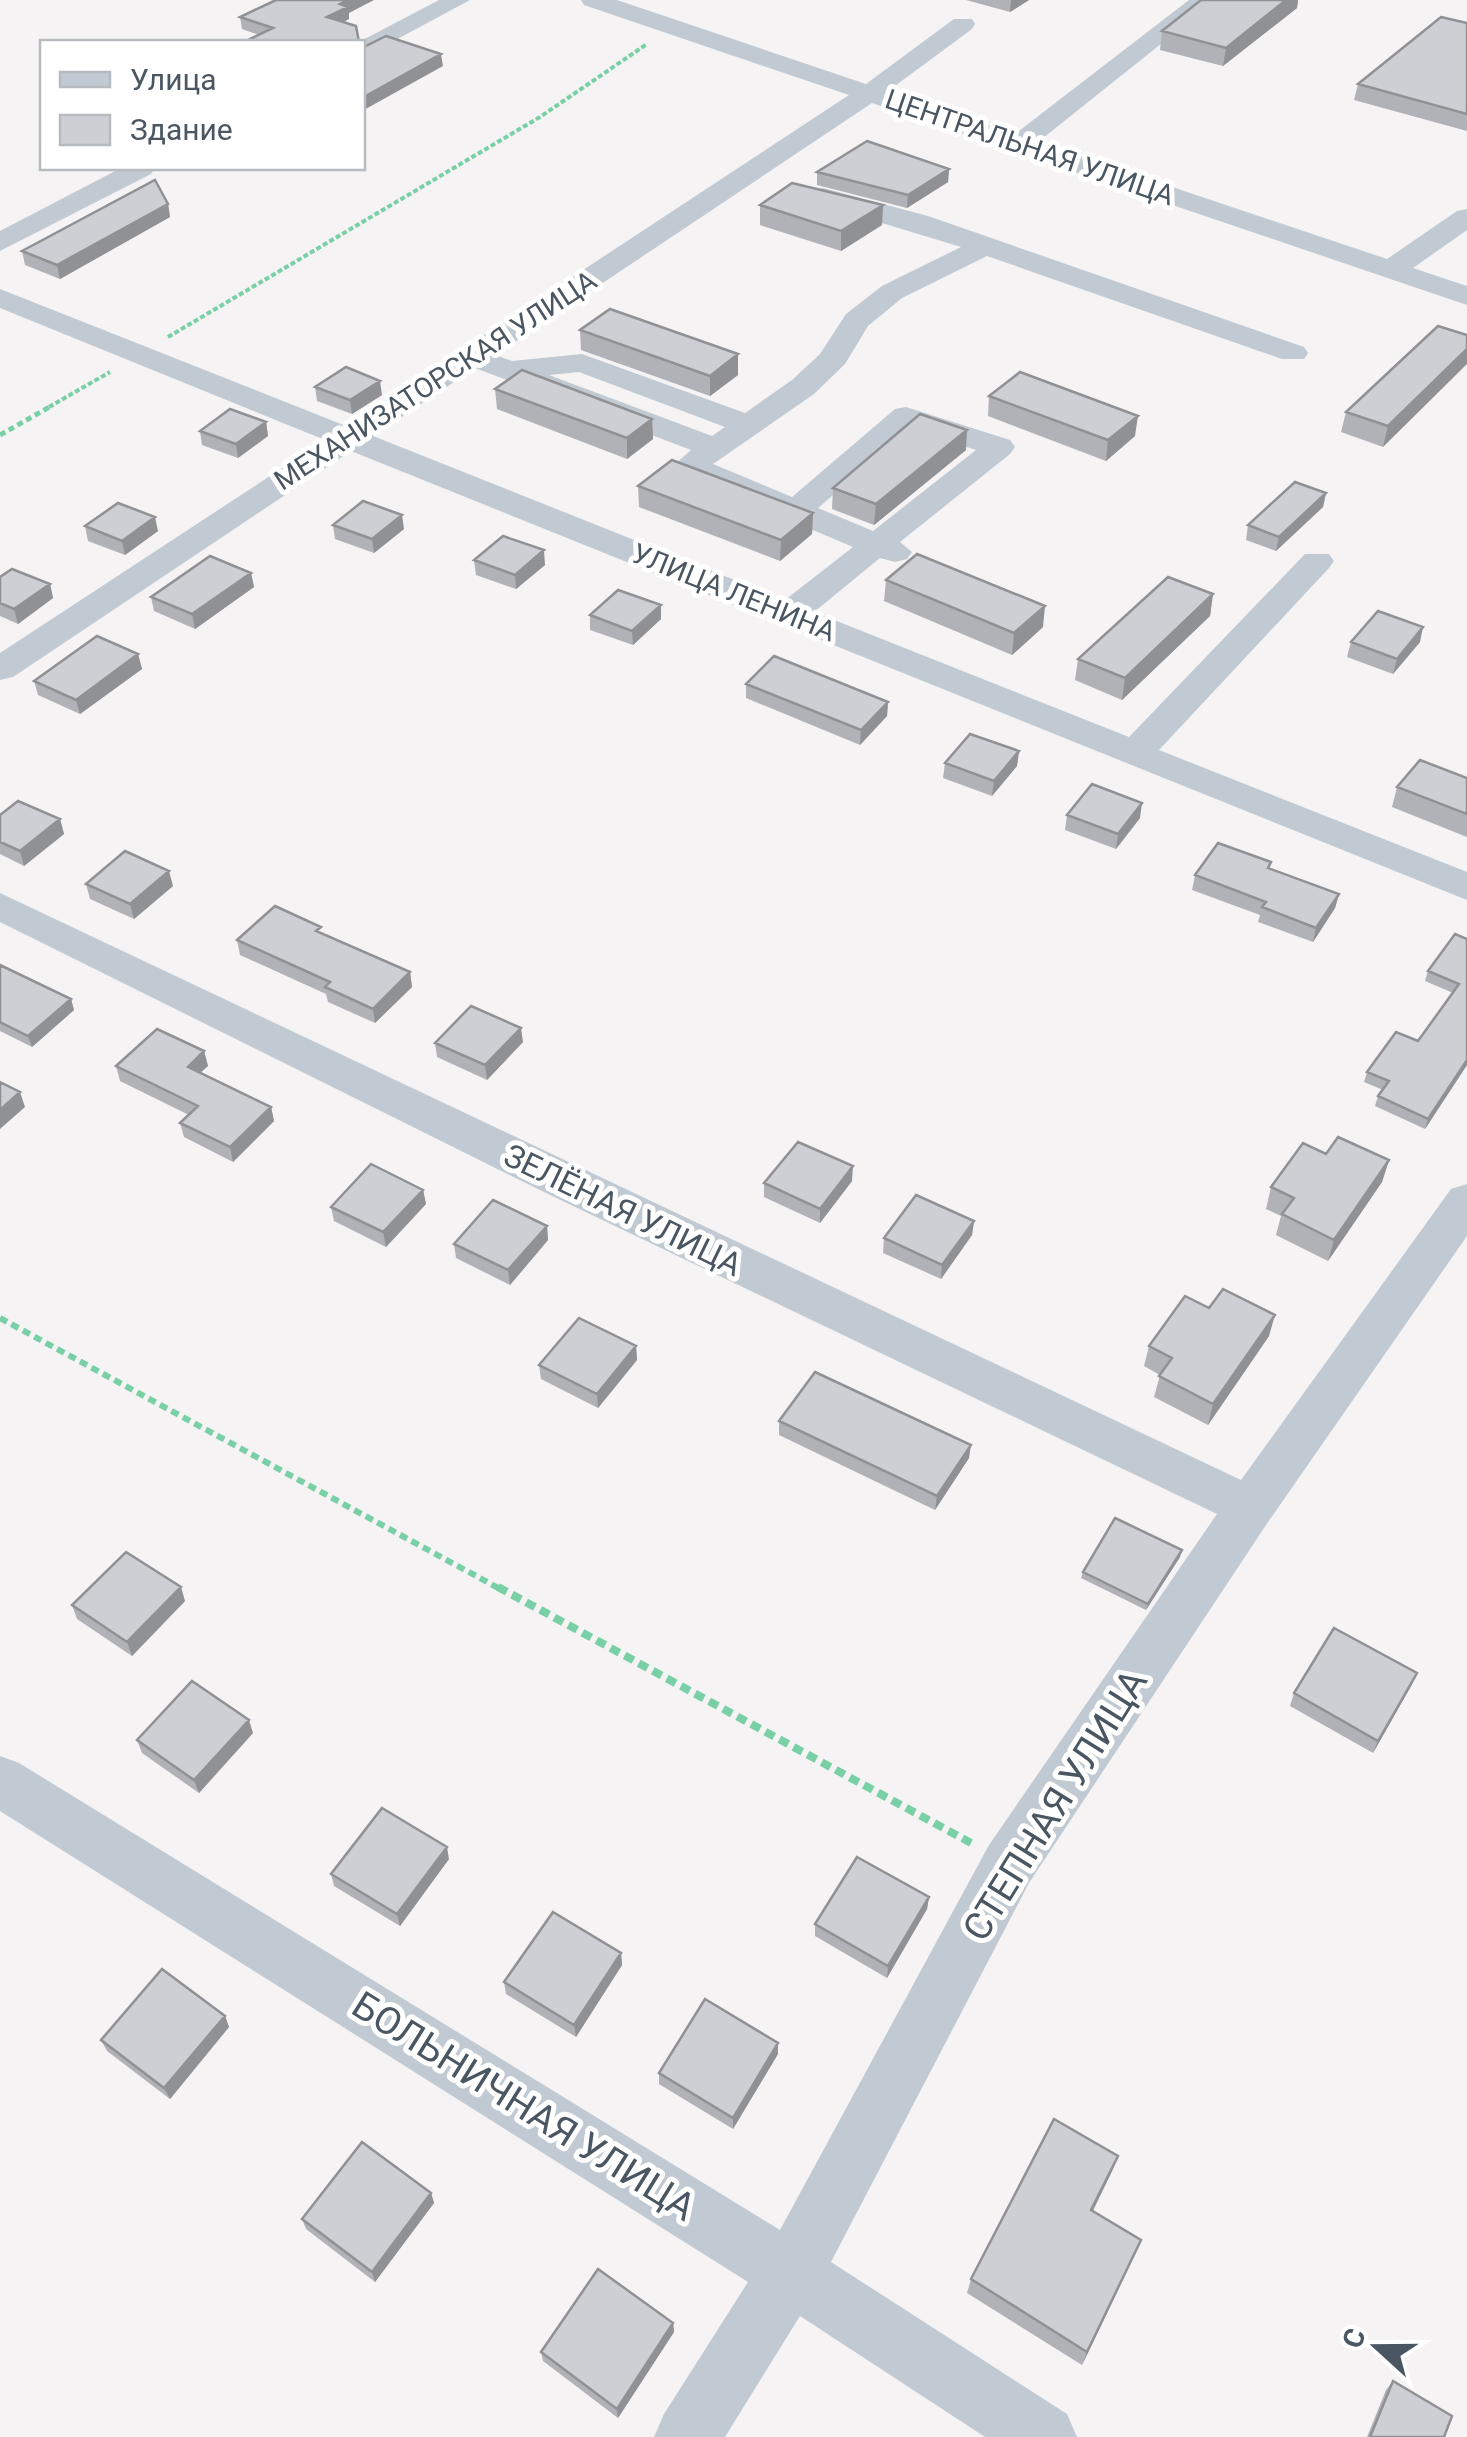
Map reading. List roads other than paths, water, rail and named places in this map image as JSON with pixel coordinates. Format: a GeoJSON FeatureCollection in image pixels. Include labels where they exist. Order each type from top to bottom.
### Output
{"type":"FeatureCollection","features":[{"type":"Feature","properties":{"kind":"street"},"geometry":{"type":"LineString","coordinates":[[365,49],[458,0]]}},
{"type":"Feature","properties":{"kind":"street","name":"ЦЕНТРАЛЬНАЯ УЛИЦА"},"geometry":{"type":"LineString","coordinates":[[593,0],[1467,296]]}},
{"type":"Feature","properties":{"kind":"street"},"geometry":{"type":"LineString","coordinates":[[1019,144],[1204,0]]}},
{"type":"Feature","properties":{"kind":"street","name":"МЕХАНИЗАТОРСКАЯ УЛИЦА"},"geometry":{"type":"LineString","coordinates":[[0,669],[871,92],[963,24]]}},
{"type":"Feature","properties":{"kind":"street"},"geometry":{"type":"LineString","coordinates":[[0,242],[137,170]]}},
{"type":"Feature","properties":{"kind":"street"},"geometry":{"type":"LineString","coordinates":[[737,180],[856,203],[1293,354]]}},
{"type":"Feature","properties":{"kind":"street"},"geometry":{"type":"LineString","coordinates":[[1390,270],[1467,217]]}},
{"type":"Feature","properties":{"kind":"street"},"geometry":{"type":"LineString","coordinates":[[928,566],[689,466],[803,387],[834,358],[856,320],[892,292],[985,246]]}},
{"type":"Feature","properties":{"kind":"street","name":"УЛИЦА ЛЕНИНА"},"geometry":{"type":"LineString","coordinates":[[0,298],[350,435],[1467,887]]}},
{"type":"Feature","properties":{"kind":"street"},"geometry":{"type":"LineString","coordinates":[[472,356],[715,448]]}},
{"type":"Feature","properties":{"kind":"street"},"geometry":{"type":"LineString","coordinates":[[509,370],[582,363],[749,425]]}},
{"type":"Feature","properties":{"kind":"street"},"geometry":{"type":"LineString","coordinates":[[788,615],[856,557],[878,545],[999,447],[906,416],[795,511]]}},
{"type":"Feature","properties":{"kind":"street"},"geometry":{"type":"LineString","coordinates":[[1134,754],[1317,561]]}},
{"type":"Feature","properties":{"kind":"street","name":"ЗЕЛЁНАЯ УЛИЦА"},"geometry":{"type":"LineString","coordinates":[[0,906],[562,1182],[1250,1506]]}},
{"type":"Feature","properties":{"kind":"street","name":"СТЕПНАЯ УЛИЦА"},"geometry":{"type":"LineString","coordinates":[[687,2437],[791,2273],[1010,1864],[1250,1506],[1467,1200]]}},
{"type":"Feature","properties":{"kind":"street","name":"БОЛЬНИЧНАЯ УЛИЦА"},"geometry":{"type":"LineString","coordinates":[[0,1781],[791,2273],[1044,2437]]}}]}
